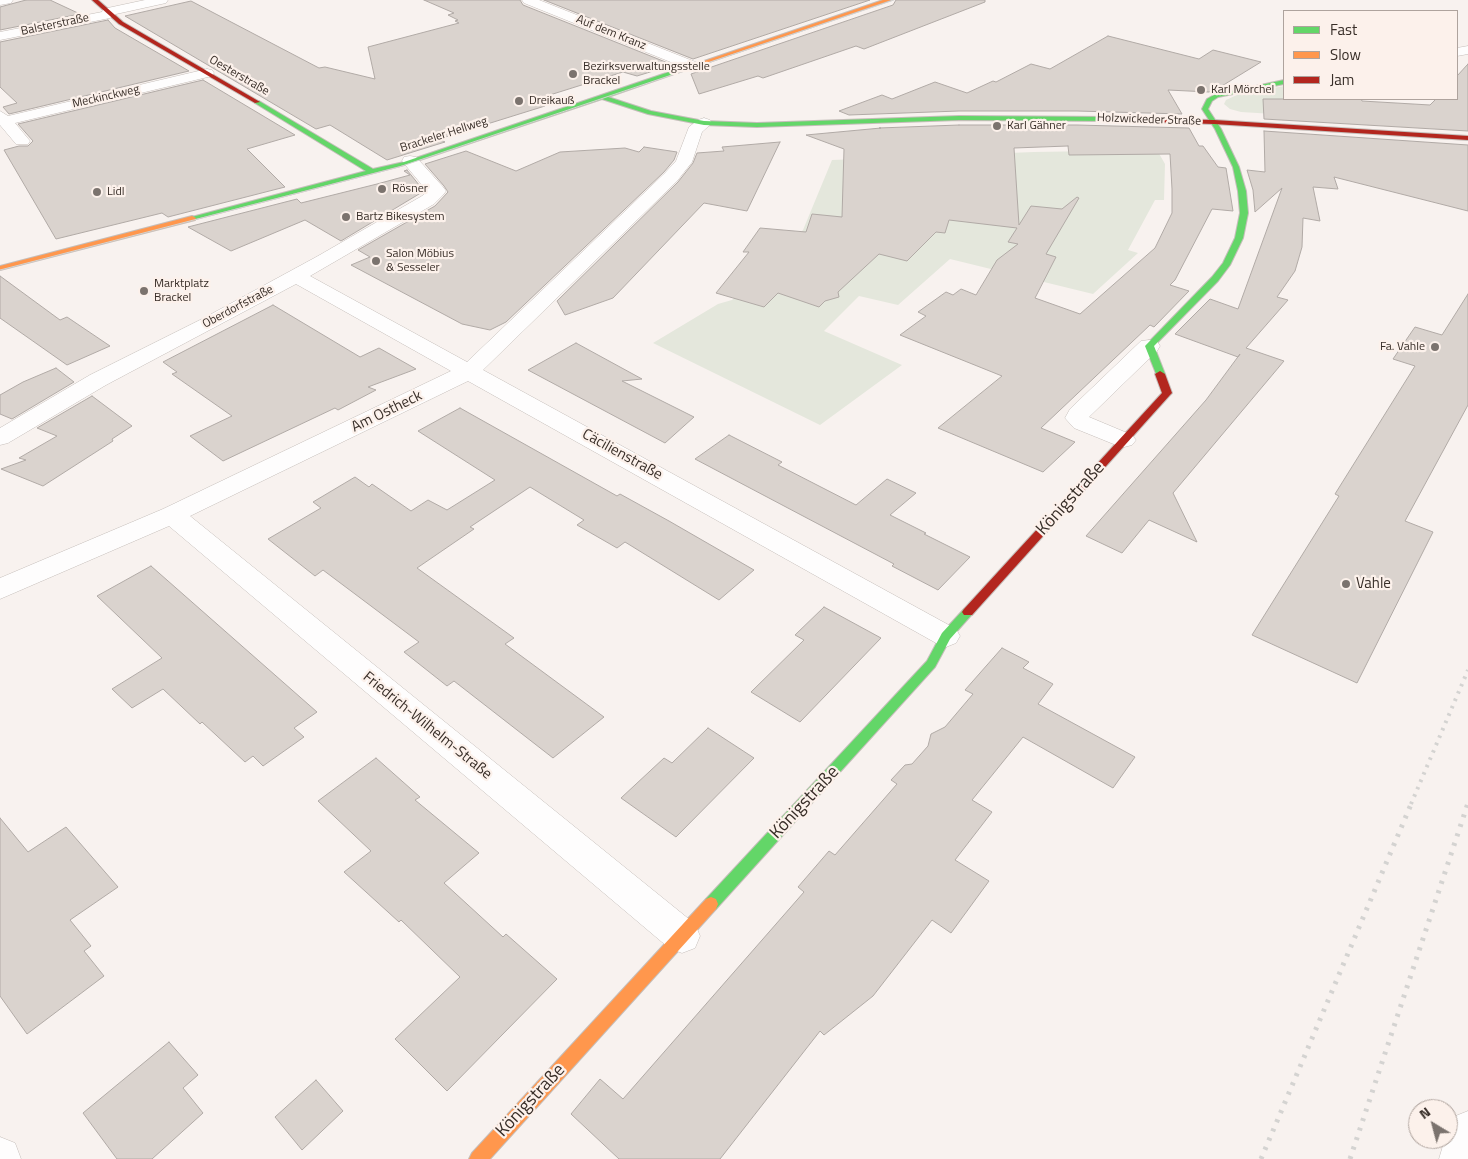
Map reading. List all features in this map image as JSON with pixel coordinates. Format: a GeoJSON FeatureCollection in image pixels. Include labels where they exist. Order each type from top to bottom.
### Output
{"type":"FeatureCollection","features":[{"type":"Feature","properties":{"kind":"main road","name":"Oesterstraße"},"geometry":{"type":"LineString","coordinates":[[95,0],[121,23],[323,141],[372,172]]}},
{"type":"Feature","properties":{"kind":"main road","name":"Brackeler Hellweg"},"geometry":{"type":"LineString","coordinates":[[0,268],[410,161],[888,0]]}},
{"type":"Feature","properties":{"kind":"main road"},"geometry":{"type":"LineString","coordinates":[[1149,346],[1215,280],[1227,264],[1239,238],[1244,213],[1242,191],[1236,167],[1214,122],[1205,109],[1209,100],[1233,91],[1283,82]]}},
{"type":"Feature","properties":{"kind":"main road"},"geometry":{"type":"LineString","coordinates":[[630,88],[645,94]]}},
{"type":"Feature","properties":{"kind":"main road","name":"Holzwickeder Straße"},"geometry":{"type":"LineString","coordinates":[[603,96],[699,126],[959,118],[1067,118],[1214,122],[1468,138]]}},
{"type":"Feature","properties":{"kind":"main road","name":"Holzwickeder Straße"},"geometry":{"type":"LineString","coordinates":[[689,108],[747,118],[830,123]]}},
{"type":"Feature","properties":{"kind":"main road","name":"Königstraße"},"geometry":{"type":"LineString","coordinates":[[478,1159],[932,664],[946,636],[1167,393],[1149,346]]}},
{"type":"Feature","properties":{"kind":"street"},"geometry":{"type":"LineString","coordinates":[[0,1],[7,0]]}},
{"type":"Feature","properties":{"kind":"street","name":"Balsterstraße"},"geometry":{"type":"LineString","coordinates":[[0,36],[162,0]]}},
{"type":"Feature","properties":{"kind":"street","name":"Auf dem Kranz"},"geometry":{"type":"LineString","coordinates":[[528,0],[694,66]]}},
{"type":"Feature","properties":{"kind":"street","name":"Meckinckweg"},"geometry":{"type":"LineString","coordinates":[[22,141],[2,119],[207,73]]}},
{"type":"Feature","properties":{"kind":"street","name":"Am Ostheck"},"geometry":{"type":"LineString","coordinates":[[0,589],[172,516],[470,371],[671,177],[684,162],[699,126]]}},
{"type":"Feature","properties":{"kind":"street","name":"Oberdorfstraße"},"geometry":{"type":"LineString","coordinates":[[0,438],[98,380],[296,276],[428,200],[437,191],[410,161]]}},
{"type":"Feature","properties":{"kind":"street","name":"Cäcilienstraße"},"geometry":{"type":"LineString","coordinates":[[296,276],[946,636]]}},
{"type":"Feature","properties":{"kind":"street"},"geometry":{"type":"LineString","coordinates":[[1124,440],[1082,423],[1077,418],[1078,414],[1149,346]]}},
{"type":"Feature","properties":{"kind":"street","name":"Friedrich-Wilhelm-Straße"},"geometry":{"type":"LineString","coordinates":[[172,516],[682,936]]}},
{"type":"Feature","properties":{"kind":"street"},"geometry":{"type":"LineString","coordinates":[[1460,1159],[1468,1132]]}},
{"type":"Feature","properties":{"kind":"shaded area"},"geometry":{"type":"Polygon","coordinates":[[[1283,86],[1283,100],[1314,100],[1322,117],[1241,112],[1230,109],[1224,104],[1226,100],[1237,95],[1283,86]]]}},
{"type":"Feature","properties":{"kind":"shaded area"},"geometry":{"type":"Polygon","coordinates":[[[1157,150],[1165,164],[1164,200],[1155,200],[1128,250],[1138,253],[1093,294],[950,259],[898,305],[859,296],[824,331],[902,365],[820,425],[653,343],[718,304],[732,300],[803,230],[832,160],[1034,152],[1157,150]]]}},
{"type":"Feature","properties":{"kind":"building"},"geometry":{"type":"Polygon","coordinates":[[[26,0],[50,0],[80,14],[0,30],[0,7],[26,0]]]}},
{"type":"Feature","properties":{"kind":"building"},"geometry":{"type":"Polygon","coordinates":[[[424,0],[520,0],[523,5],[673,65],[637,76],[623,72],[537,99],[535,100],[545,106],[439,139],[445,142],[387,160],[330,125],[316,129],[125,16],[191,1],[319,68],[325,67],[375,79],[368,47],[459,23],[455,21],[458,20],[448,15],[454,13],[424,0]]]}},
{"type":"Feature","properties":{"kind":"building"},"geometry":{"type":"Polygon","coordinates":[[[544,0],[870,0],[693,59],[544,0]]]}},
{"type":"Feature","properties":{"kind":"building"},"geometry":{"type":"Polygon","coordinates":[[[896,0],[985,0],[985,2],[864,49],[856,46],[763,78],[758,76],[699,94],[691,74],[893,5],[896,0]]]}},
{"type":"Feature","properties":{"kind":"building"},"geometry":{"type":"Polygon","coordinates":[[[108,20],[115,28],[189,71],[9,114],[3,107],[17,103],[0,87],[0,42],[108,20]]]}},
{"type":"Feature","properties":{"kind":"building"},"geometry":{"type":"Polygon","coordinates":[[[1108,36],[1199,59],[1213,50],[1261,62],[1209,92],[1168,90],[1182,114],[1077,111],[959,111],[849,115],[839,111],[882,95],[892,99],[935,82],[967,93],[993,81],[996,82],[1031,64],[1050,69],[1108,36]]]}},
{"type":"Feature","properties":{"kind":"building"},"geometry":{"type":"Polygon","coordinates":[[[1468,64],[1468,131],[1264,119],[1263,99],[1362,100],[1430,105],[1435,100],[1458,100],[1458,75],[1468,64]]]}},
{"type":"Feature","properties":{"kind":"building"},"geometry":{"type":"Polygon","coordinates":[[[203,80],[295,135],[247,149],[285,187],[168,217],[162,213],[56,239],[4,150],[28,146],[33,141],[18,124],[203,80]]]}},
{"type":"Feature","properties":{"kind":"building"},"geometry":{"type":"Polygon","coordinates":[[[959,125],[1077,125],[1189,128],[1199,146],[1203,146],[1218,167],[1226,168],[1233,211],[1212,209],[1175,280],[1170,285],[1189,291],[1154,327],[1150,325],[1041,428],[1075,442],[1043,472],[938,428],[1002,376],[900,335],[926,316],[918,312],[946,292],[953,295],[961,289],[976,295],[997,260],[1018,244],[1008,242],[1017,228],[949,220],[945,233],[936,232],[907,261],[879,254],[838,292],[839,297],[825,301],[819,307],[778,293],[764,307],[716,293],[749,252],[743,252],[760,228],[806,232],[812,214],[842,217],[844,149],[806,135],[881,128],[879,128],[959,125]],[[1068,146],[1014,148],[1019,225],[1031,206],[1062,209],[1077,197],[1079,198],[1046,254],[1056,257],[1035,298],[1080,314],[1155,248],[1172,213],[1170,154],[1069,155],[1068,146]]]}},
{"type":"Feature","properties":{"kind":"building"},"geometry":{"type":"Polygon","coordinates":[[[1264,131],[1468,145],[1468,211],[1334,177],[1338,189],[1313,187],[1320,221],[1303,218],[1302,247],[1295,271],[1277,297],[1288,300],[1246,348],[1284,361],[1173,493],[1197,542],[1149,520],[1122,553],[1086,536],[1206,400],[1238,357],[1175,334],[1210,299],[1238,309],[1282,188],[1255,212],[1253,190],[1247,170],[1265,172],[1264,131]]]}},
{"type":"Feature","properties":{"kind":"building"},"geometry":{"type":"Polygon","coordinates":[[[780,142],[747,211],[704,203],[613,298],[565,315],[557,301],[678,182],[693,163],[697,153],[724,151],[722,147],[780,142]]]}},
{"type":"Feature","properties":{"kind":"building"},"geometry":{"type":"Polygon","coordinates":[[[644,147],[677,152],[674,160],[664,172],[506,322],[490,330],[462,324],[351,265],[370,257],[358,250],[435,206],[448,192],[425,164],[466,151],[516,171],[560,152],[625,148],[639,152],[644,147]]]}},
{"type":"Feature","properties":{"kind":"building"},"geometry":{"type":"Polygon","coordinates":[[[407,170],[424,191],[341,241],[305,220],[231,251],[188,227],[297,199],[301,203],[377,184],[410,175],[404,171],[407,170]]]}},
{"type":"Feature","properties":{"kind":"building"},"geometry":{"type":"Polygon","coordinates":[[[0,276],[60,320],[67,317],[110,346],[67,365],[0,318],[0,276]]]}},
{"type":"Feature","properties":{"kind":"building"},"geometry":{"type":"Polygon","coordinates":[[[1468,294],[1468,405],[1405,521],[1433,532],[1357,683],[1252,635],[1339,496],[1335,494],[1415,366],[1393,359],[1415,327],[1442,335],[1468,294]]]}},
{"type":"Feature","properties":{"kind":"building"},"geometry":{"type":"Polygon","coordinates":[[[273,305],[360,357],[379,348],[416,369],[368,387],[376,390],[338,410],[335,408],[223,461],[190,436],[232,416],[172,374],[177,372],[163,362],[273,305]]]}},
{"type":"Feature","properties":{"kind":"building"},"geometry":{"type":"Polygon","coordinates":[[[576,343],[642,379],[622,381],[694,417],[665,443],[528,370],[576,343]]]}},
{"type":"Feature","properties":{"kind":"building"},"geometry":{"type":"Polygon","coordinates":[[[56,368],[74,382],[12,419],[0,414],[0,395],[23,382],[56,368]]]}},
{"type":"Feature","properties":{"kind":"building"},"geometry":{"type":"Polygon","coordinates":[[[92,396],[132,426],[112,439],[113,441],[43,486],[1,469],[26,460],[19,458],[57,436],[37,428],[92,396]]]}},
{"type":"Feature","properties":{"kind":"building"},"geometry":{"type":"Polygon","coordinates":[[[460,408],[617,496],[620,494],[669,521],[754,570],[719,600],[625,542],[617,548],[577,525],[584,520],[530,487],[470,527],[474,529],[417,568],[514,638],[505,644],[604,717],[553,758],[454,681],[447,686],[404,652],[419,642],[323,570],[315,576],[268,539],[321,508],[313,502],[355,477],[369,487],[372,484],[411,511],[428,500],[447,510],[495,480],[418,431],[460,408]]]}},
{"type":"Feature","properties":{"kind":"building"},"geometry":{"type":"Polygon","coordinates":[[[729,435],[782,462],[778,465],[856,505],[887,479],[916,493],[890,515],[970,557],[938,590],[892,566],[894,564],[695,459],[729,435]]]}},
{"type":"Feature","properties":{"kind":"building"},"geometry":{"type":"Polygon","coordinates":[[[151,566],[317,712],[294,728],[304,737],[263,766],[253,756],[245,762],[202,722],[200,724],[163,689],[132,708],[112,689],[162,658],[97,596],[151,566]]]}},
{"type":"Feature","properties":{"kind":"building"},"geometry":{"type":"Polygon","coordinates":[[[824,607],[881,638],[800,722],[751,692],[804,640],[795,635],[824,607]]]}},
{"type":"Feature","properties":{"kind":"building"},"geometry":{"type":"Polygon","coordinates":[[[1002,648],[1029,662],[1023,668],[1053,684],[1038,704],[1135,757],[1113,788],[1023,737],[972,800],[992,812],[955,860],[989,881],[951,933],[932,920],[873,996],[824,1035],[820,1031],[720,1159],[619,1159],[571,1114],[600,1079],[623,1099],[804,892],[798,887],[829,851],[835,855],[897,784],[891,780],[905,765],[912,764],[928,746],[931,734],[945,727],[973,694],[965,690],[1002,648]]]}},
{"type":"Feature","properties":{"kind":"building"},"geometry":{"type":"Polygon","coordinates":[[[708,728],[754,758],[676,837],[621,798],[664,758],[672,763],[708,728]]]}},
{"type":"Feature","properties":{"kind":"building"},"geometry":{"type":"Polygon","coordinates":[[[376,758],[420,797],[415,800],[479,853],[444,883],[503,937],[506,934],[557,979],[447,1091],[395,1039],[460,977],[401,920],[399,922],[344,872],[371,851],[318,801],[376,758]]]}},
{"type":"Feature","properties":{"kind":"building"},"geometry":{"type":"Polygon","coordinates":[[[0,818],[28,852],[66,827],[118,887],[70,920],[91,946],[84,951],[104,976],[27,1034],[0,996],[0,818]]]}},
{"type":"Feature","properties":{"kind":"building"},"geometry":{"type":"Polygon","coordinates":[[[169,1042],[198,1075],[183,1088],[203,1113],[152,1159],[117,1159],[83,1113],[169,1042]]]}},
{"type":"Feature","properties":{"kind":"building"},"geometry":{"type":"Polygon","coordinates":[[[316,1080],[343,1111],[302,1150],[275,1117],[316,1080]]]}},
{"type":"Feature","properties":{"kind":"tram line"},"geometry":{"type":"LineString","coordinates":[[0,270],[399,167],[894,0]]}},
{"type":"Feature","properties":{"kind":"railway"},"geometry":{"type":"LineString","coordinates":[[1411,804],[1468,670]]}},
{"type":"Feature","properties":{"kind":"railway"},"geometry":{"type":"LineString","coordinates":[[1261,1159],[1412,802]]}},
{"type":"Feature","properties":{"kind":"railway"},"geometry":{"type":"LineString","coordinates":[[1350,1159],[1468,803]]}},
{"type":"Feature","properties":{"kind":"traffic: fast"},"geometry":{"type":"LineString","coordinates":[[192,218],[406,163],[672,73]]}},
{"type":"Feature","properties":{"kind":"traffic: fast"},"geometry":{"type":"LineString","coordinates":[[1160,374],[1149,346],[1215,279],[1227,263],[1239,238],[1244,213],[1242,191],[1236,167],[1218,129],[1205,109],[1209,100],[1216,96],[1283,82]]}},
{"type":"Feature","properties":{"kind":"traffic: fast"},"geometry":{"type":"LineString","coordinates":[[603,97],[650,113],[704,123],[757,125],[959,118],[1116,119]]}},
{"type":"Feature","properties":{"kind":"traffic: fast"},"geometry":{"type":"LineString","coordinates":[[257,102],[372,172]]}},
{"type":"Feature","properties":{"kind":"traffic: fast"},"geometry":{"type":"LineString","coordinates":[[711,904],[931,664],[946,636],[968,612]]}},
{"type":"Feature","properties":{"kind":"traffic: slow"},"geometry":{"type":"LineString","coordinates":[[672,73],[888,0]]}},
{"type":"Feature","properties":{"kind":"traffic: slow"},"geometry":{"type":"LineString","coordinates":[[0,268],[192,218]]}},
{"type":"Feature","properties":{"kind":"traffic: slow"},"geometry":{"type":"LineString","coordinates":[[478,1159],[711,904]]}},
{"type":"Feature","properties":{"kind":"traffic: jam"},"geometry":{"type":"LineString","coordinates":[[95,0],[121,23],[257,102]]}},
{"type":"Feature","properties":{"kind":"traffic: jam"},"geometry":{"type":"LineString","coordinates":[[1116,119],[1214,122],[1468,138]]}},
{"type":"Feature","properties":{"kind":"traffic: jam"},"geometry":{"type":"LineString","coordinates":[[968,612],[1167,393],[1160,374]]}},
{"type":"Feature","properties":{"kind":"place","name":"Bezirksverwaltungsstelle Brackel"},"geometry":{"type":"Point","coordinates":[573,74]}},
{"type":"Feature","properties":{"kind":"place","name":"Karl Mörchel"},"geometry":{"type":"Point","coordinates":[1201,90]}},
{"type":"Feature","properties":{"kind":"place","name":"Dreikauß"},"geometry":{"type":"Point","coordinates":[519,101]}},
{"type":"Feature","properties":{"kind":"place","name":"Karl Gähner"},"geometry":{"type":"Point","coordinates":[997,126]}},
{"type":"Feature","properties":{"kind":"place","name":"Rösner"},"geometry":{"type":"Point","coordinates":[382,189]}},
{"type":"Feature","properties":{"kind":"place","name":"Lidl"},"geometry":{"type":"Point","coordinates":[97,192]}},
{"type":"Feature","properties":{"kind":"place","name":"Bartz Bikesystem"},"geometry":{"type":"Point","coordinates":[346,217]}},
{"type":"Feature","properties":{"kind":"place","name":"Salon Möbius & Sesseler"},"geometry":{"type":"Point","coordinates":[376,261]}},
{"type":"Feature","properties":{"kind":"place","name":"Marktplatz Brackel"},"geometry":{"type":"Point","coordinates":[144,291]}},
{"type":"Feature","properties":{"kind":"place","name":"Fa. Vahle"},"geometry":{"type":"Point","coordinates":[1435,347]}},
{"type":"Feature","properties":{"kind":"place","name":"Vahle"},"geometry":{"type":"Point","coordinates":[1346,584]}}]}
